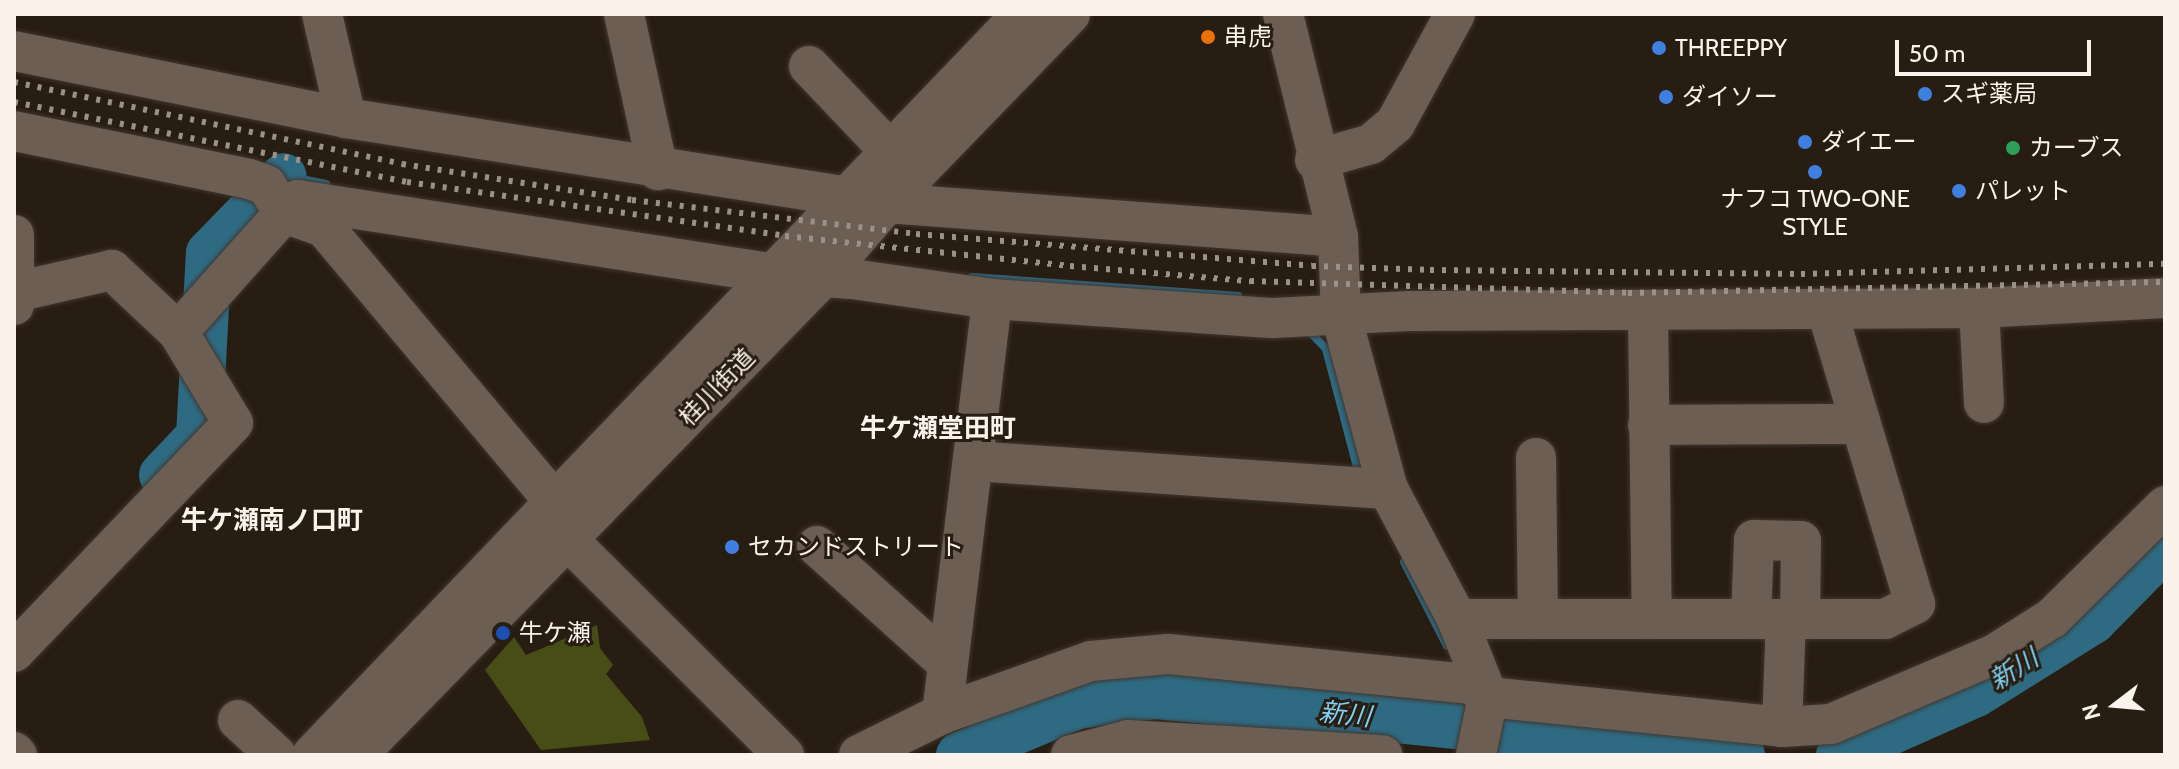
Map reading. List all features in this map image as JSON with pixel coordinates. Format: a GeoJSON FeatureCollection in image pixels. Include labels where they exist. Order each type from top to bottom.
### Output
{"type":"FeatureCollection","features":[{"type":"Feature","properties":{"kind":"street"},"geometry":{"type":"LineString","coordinates":[[322,14],[346,118]]}},
{"type":"Feature","properties":{"kind":"street"},"geometry":{"type":"LineString","coordinates":[[624,14],[658,170]]}},
{"type":"Feature","properties":{"kind":"street","name":"桂川街道"},"geometry":{"type":"LineString","coordinates":[[312,755],[553,500],[776,274],[843,196],[891,152],[1022,14]]}},
{"type":"Feature","properties":{"kind":"street","name":"桂川街道"},"geometry":{"type":"LineString","coordinates":[[357,755],[824,276],[887,203],[1070,14]]}},
{"type":"Feature","properties":{"kind":"street"},"geometry":{"type":"LineString","coordinates":[[1283,14],[1315,160],[1338,237],[1310,316],[1373,488],[1457,619],[1472,693],[1476,752]]}},
{"type":"Feature","properties":{"kind":"street"},"geometry":{"type":"LineString","coordinates":[[1315,160],[1371,144],[1395,124],[1455,14]]}},
{"type":"Feature","properties":{"kind":"street"},"geometry":{"type":"LineString","coordinates":[[14,51],[346,118],[658,170],[843,196]]}},
{"type":"Feature","properties":{"kind":"street"},"geometry":{"type":"LineString","coordinates":[[809,66],[891,152]]}},
{"type":"Feature","properties":{"kind":"street"},"geometry":{"type":"LineString","coordinates":[[14,131],[275,199],[298,200],[776,274],[824,276],[992,299],[1310,316],[1979,308],[2165,298]]}},
{"type":"Feature","properties":{"kind":"street"},"geometry":{"type":"LineString","coordinates":[[178,332],[275,199]]}},
{"type":"Feature","properties":{"kind":"street"},"geometry":{"type":"LineString","coordinates":[[275,199],[324,227],[553,500],[568,540],[784,755]]}},
{"type":"Feature","properties":{"kind":"street"},"geometry":{"type":"LineString","coordinates":[[887,203],[1338,237]]}},
{"type":"Feature","properties":{"kind":"street"},"geometry":{"type":"LineString","coordinates":[[14,235],[14,305]]}},
{"type":"Feature","properties":{"kind":"street"},"geometry":{"type":"LineString","coordinates":[[14,652],[233,423],[178,332],[112,270],[15,292]]}},
{"type":"Feature","properties":{"kind":"street"},"geometry":{"type":"LineString","coordinates":[[942,714],[992,299]]}},
{"type":"Feature","properties":{"kind":"street"},"geometry":{"type":"LineString","coordinates":[[1457,619],[1885,619],[1915,604],[1857,424],[1826,308]]}},
{"type":"Feature","properties":{"kind":"street"},"geometry":{"type":"LineString","coordinates":[[1979,308],[1984,403]]}},
{"type":"Feature","properties":{"kind":"street"},"geometry":{"type":"LineString","coordinates":[[1648,310],[1652,619]]}},
{"type":"Feature","properties":{"kind":"street"},"geometry":{"type":"LineString","coordinates":[[1648,425],[1857,424]]}},
{"type":"Feature","properties":{"kind":"street"},"geometry":{"type":"LineString","coordinates":[[1536,458],[1538,619]]}},
{"type":"Feature","properties":{"kind":"street"},"geometry":{"type":"LineString","coordinates":[[973,461],[1373,488]]}},
{"type":"Feature","properties":{"kind":"street"},"geometry":{"type":"LineString","coordinates":[[859,755],[942,714],[1091,661],[1168,654],[1472,693],[1782,727],[1831,724],[1995,654],[2052,618],[2165,506]]}},
{"type":"Feature","properties":{"kind":"street"},"geometry":{"type":"LineString","coordinates":[[817,546],[947,663]]}},
{"type":"Feature","properties":{"kind":"street"},"geometry":{"type":"LineString","coordinates":[[1779,619],[1782,727]]}},
{"type":"Feature","properties":{"kind":"street"},"geometry":{"type":"LineString","coordinates":[[238,720],[276,755]]}},
{"type":"Feature","properties":{"kind":"street"},"geometry":{"type":"LineString","coordinates":[[1071,755],[1112,750],[1128,740],[1383,755]]}},
{"type":"Feature","properties":{"kind":"green space"},"geometry":{"type":"Polygon","coordinates":[[[597,625],[600,648],[613,665],[606,674],[642,717],[650,740],[541,750],[485,670],[514,637],[526,655],[597,625]]]}},
{"type":"Feature","properties":{"kind":"waterway"},"geometry":{"type":"LineString","coordinates":[[276,174],[326,184]]}},
{"type":"Feature","properties":{"kind":"waterway"},"geometry":{"type":"LineString","coordinates":[[162,475],[199,436],[209,253],[284,176]]}},
{"type":"Feature","properties":{"kind":"waterway"},"geometry":{"type":"LineString","coordinates":[[972,277],[1238,296]]}},
{"type":"Feature","properties":{"kind":"waterway"},"geometry":{"type":"LineString","coordinates":[[1307,329],[1326,349],[1359,475]]}},
{"type":"Feature","properties":{"kind":"waterway","name":"新川"},"geometry":{"type":"LineString","coordinates":[[1839,755],[1976,694],[2093,621],[2165,548]]}},
{"type":"Feature","properties":{"kind":"waterway"},"geometry":{"type":"LineString","coordinates":[[1404,562],[1447,646]]}},
{"type":"Feature","properties":{"kind":"waterway"},"geometry":{"type":"LineString","coordinates":[[1449,724],[1454,693]]}},
{"type":"Feature","properties":{"kind":"waterway","name":"新川"},"geometry":{"type":"LineString","coordinates":[[959,755],[1078,706],[1156,696],[1742,755]]}},
{"type":"Feature","properties":{"kind":"railway"},"geometry":{"type":"LineString","coordinates":[[14,82],[402,164],[632,200],[916,234],[1312,266],[1430,270],[1801,274],[2165,264]]}},
{"type":"Feature","properties":{"kind":"railway"},"geometry":{"type":"LineString","coordinates":[[14,102],[407,182],[785,236],[1070,266],[1250,281],[1628,293],[2165,282]]}},
{"type":"Feature","properties":{"kind":"place","name":"串虎"},"geometry":{"type":"Point","coordinates":[1208,37]}},
{"type":"Feature","properties":{"kind":"place","name":"THREEPPY"},"geometry":{"type":"Point","coordinates":[1659,48]}},
{"type":"Feature","properties":{"kind":"place","name":"スギ薬局"},"geometry":{"type":"Point","coordinates":[1925,94]}},
{"type":"Feature","properties":{"kind":"place","name":"ダイソー"},"geometry":{"type":"Point","coordinates":[1666,97]}},
{"type":"Feature","properties":{"kind":"place","name":"ダイエー"},"geometry":{"type":"Point","coordinates":[1805,142]}},
{"type":"Feature","properties":{"kind":"place","name":"カーブス"},"geometry":{"type":"Point","coordinates":[2013,148]}},
{"type":"Feature","properties":{"kind":"place","name":"ナフコ TWO-ONE STYLE"},"geometry":{"type":"Point","coordinates":[1815,172]}},
{"type":"Feature","properties":{"kind":"place","name":"パレット"},"geometry":{"type":"Point","coordinates":[1959,191]}},
{"type":"Feature","properties":{"kind":"place","name":"セカンドストリート"},"geometry":{"type":"Point","coordinates":[732,547]}},
{"type":"Feature","properties":{"kind":"place","name":"牛ケ瀬"},"geometry":{"type":"Point","coordinates":[503,633]}},
{"type":"Feature","properties":{"kind":"district","name":"牛ケ瀬堂田町"},"geometry":{"type":"Point","coordinates":[938,429]}},
{"type":"Feature","properties":{"kind":"district","name":"牛ケ瀬南ノ口町"},"geometry":{"type":"Point","coordinates":[272,521]}}]}
